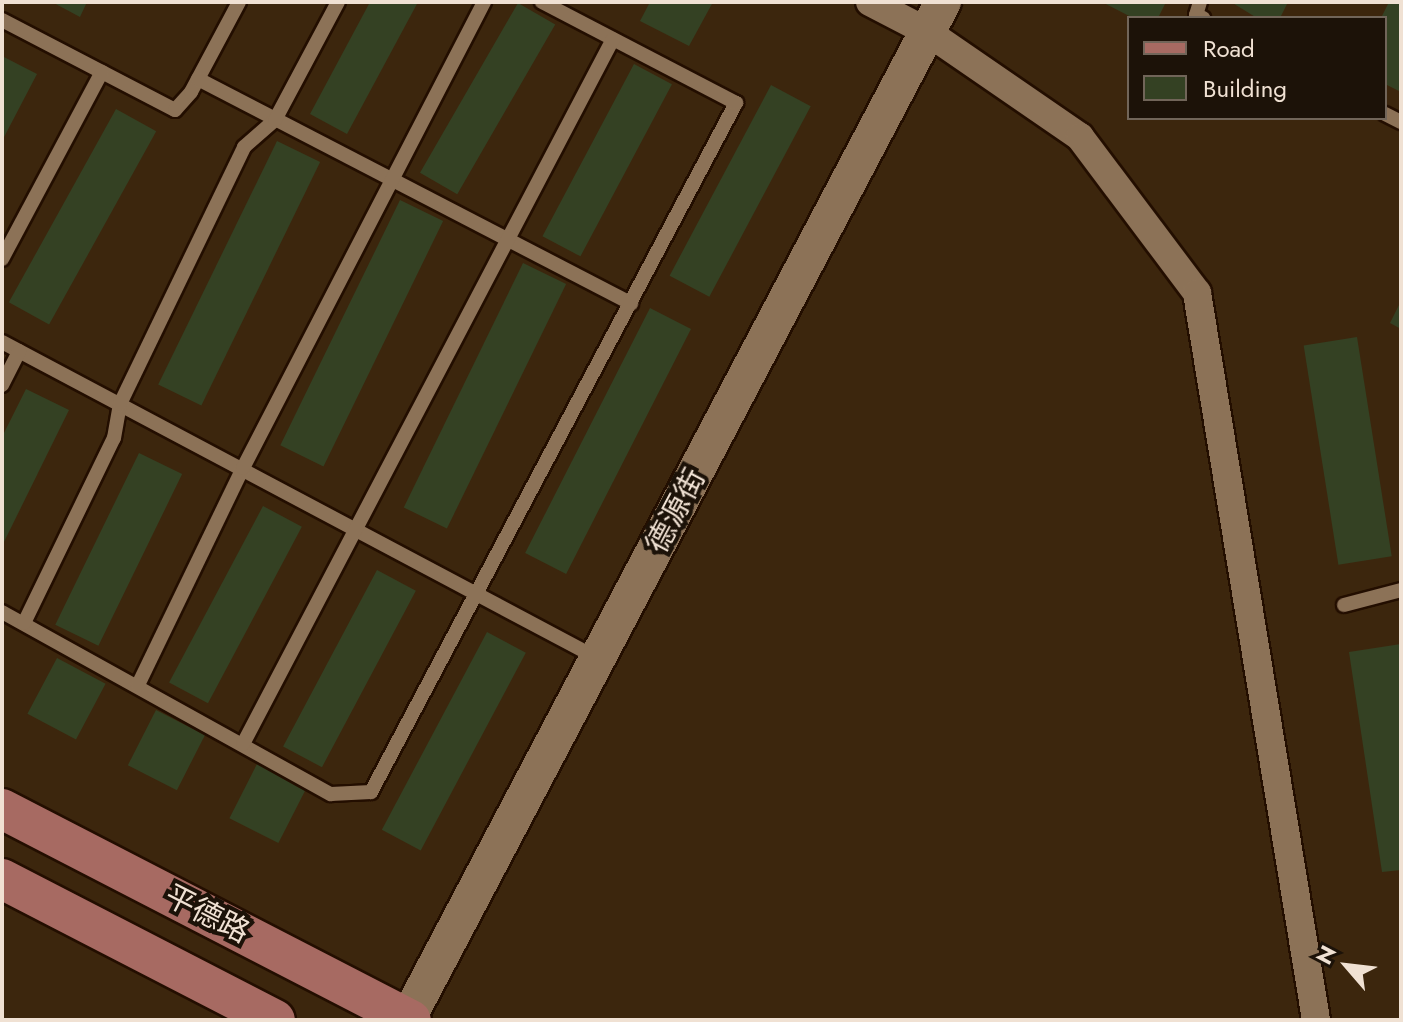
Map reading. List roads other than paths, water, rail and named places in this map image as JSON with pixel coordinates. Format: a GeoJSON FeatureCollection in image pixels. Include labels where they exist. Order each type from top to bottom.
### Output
{"type":"FeatureCollection","features":[{"type":"Feature","properties":{"kind":"main road","name":"平德路"},"geometry":{"type":"LineString","coordinates":[[2,809],[409,1019]]}},
{"type":"Feature","properties":{"kind":"main road","name":"平德路"},"geometry":{"type":"LineString","coordinates":[[2,879],[275,1020]]}},
{"type":"Feature","properties":{"kind":"street"},"geometry":{"type":"LineString","coordinates":[[870,2],[934,16],[1080,137],[1197,293],[1316,1020]]}},
{"type":"Feature","properties":{"kind":"street","name":"德源街"},"geometry":{"type":"LineString","coordinates":[[409,1019],[934,16]]}},
{"type":"Feature","properties":{"kind":"lane"},"geometry":{"type":"LineString","coordinates":[[2,20],[175,110],[198,79],[239,2]]}},
{"type":"Feature","properties":{"kind":"lane"},"geometry":{"type":"LineString","coordinates":[[24,623],[114,438],[120,404],[244,147],[275,120],[338,2]]}},
{"type":"Feature","properties":{"kind":"lane"},"geometry":{"type":"LineString","coordinates":[[138,685],[243,468],[484,2]]}},
{"type":"Feature","properties":{"kind":"lane"},"geometry":{"type":"LineString","coordinates":[[2,612],[331,794],[371,792],[736,103],[542,2]]}},
{"type":"Feature","properties":{"kind":"lane"},"geometry":{"type":"LineString","coordinates":[[243,744],[359,530],[613,39]]}},
{"type":"Feature","properties":{"kind":"lane"},"geometry":{"type":"LineString","coordinates":[[2,259],[102,72]]}},
{"type":"Feature","properties":{"kind":"lane"},"geometry":{"type":"LineString","coordinates":[[198,79],[508,243],[631,303]]}},
{"type":"Feature","properties":{"kind":"lane"},"geometry":{"type":"LineString","coordinates":[[2,342],[478,591],[597,658]]}},
{"type":"Feature","properties":{"kind":"lane"},"geometry":{"type":"LineString","coordinates":[[2,385],[19,351]]}},
{"type":"Feature","properties":{"kind":"lane"},"geometry":{"type":"LineString","coordinates":[[1344,605],[1401,590]]}}]}
